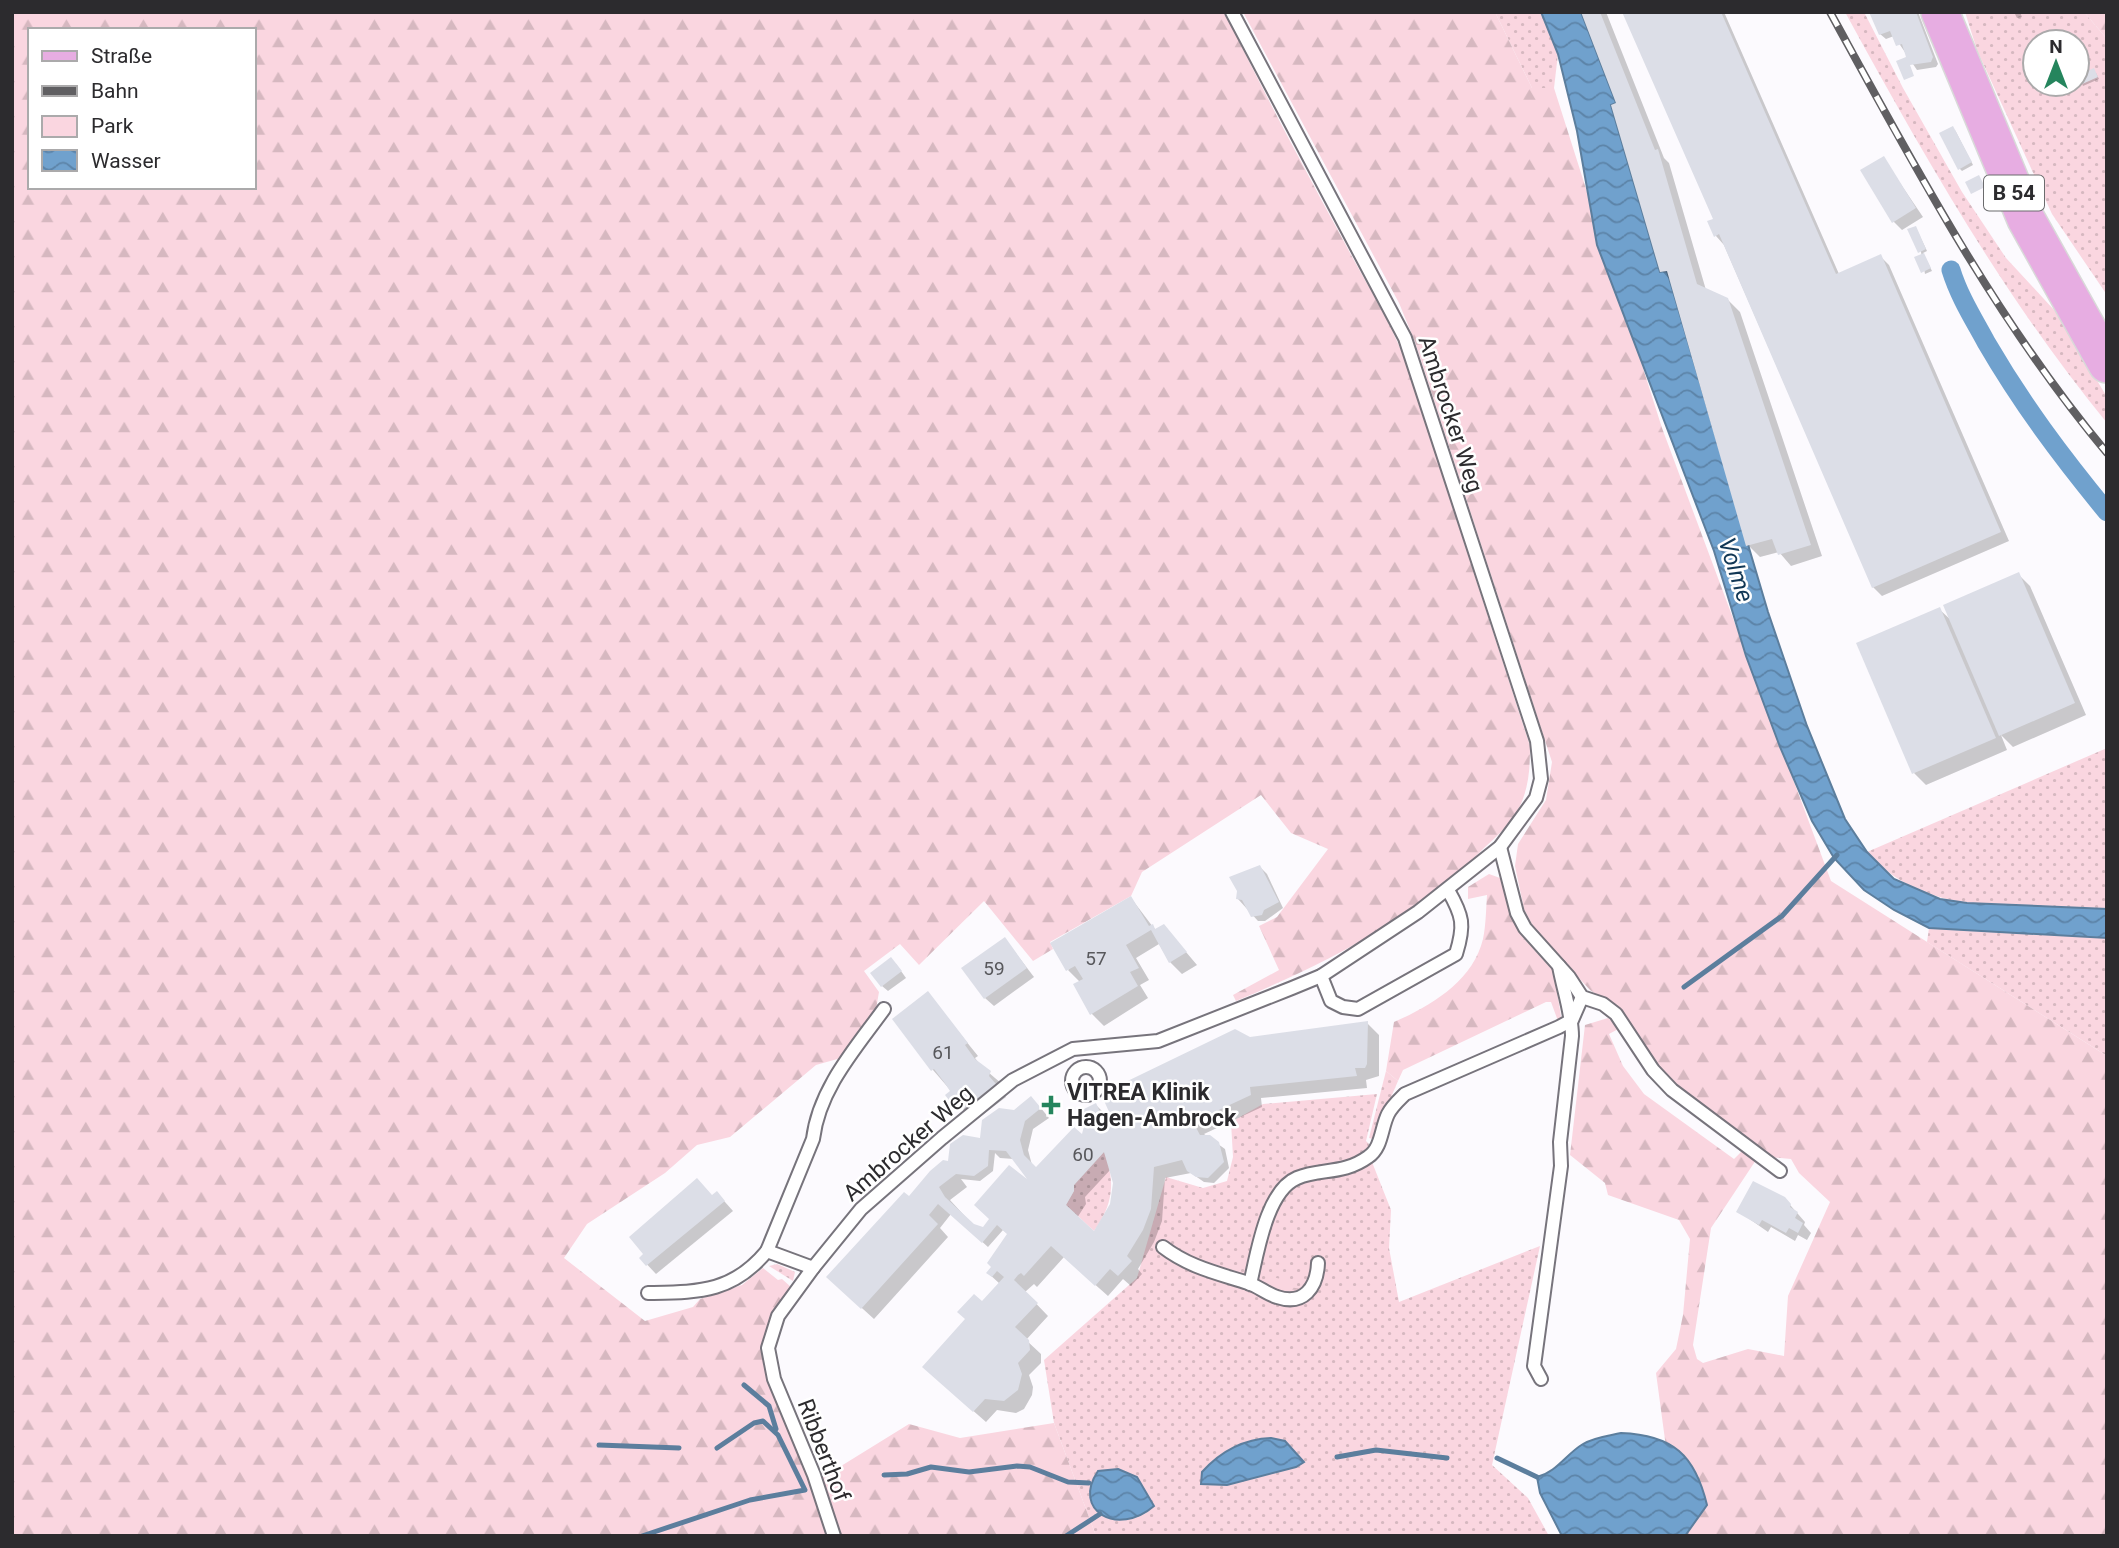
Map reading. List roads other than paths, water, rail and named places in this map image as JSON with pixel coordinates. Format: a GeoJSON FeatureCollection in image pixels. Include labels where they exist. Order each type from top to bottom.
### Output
{"type":"FeatureCollection","features":[{"type":"Feature","properties":{"kind":"main road","name":"B 54"},"geometry":{"type":"LineString","coordinates":[[1940,12],[2026,219],[2107,364]]}},
{"type":"Feature","properties":{"kind":"lane","name":"Ambrocker Weg"},"geometry":{"type":"LineString","coordinates":[[774,1379],[768,1348],[778,1316],[813,1268],[862,1209],[1013,1080],[1073,1049],[1158,1041],[1321,976],[1448,890],[1500,846],[1536,798],[1541,779],[1537,741],[1405,338],[1232,12]]}},
{"type":"Feature","properties":{"kind":"lane"},"geometry":{"type":"LineString","coordinates":[[1500,846],[1517,913],[1525,928],[1582,997],[1603,1004],[1616,1014],[1653,1070],[1672,1090],[1780,1171]]}},
{"type":"Feature","properties":{"kind":"lane"},"geometry":{"type":"LineString","coordinates":[[1321,976],[1331,1001],[1343,1007],[1358,1009],[1456,954],[1462,936],[1462,915],[1448,890]]}},
{"type":"Feature","properties":{"kind":"lane"},"geometry":{"type":"LineString","coordinates":[[1559,966],[1565,1004],[1572,1020]]}},
{"type":"Feature","properties":{"kind":"lane"},"geometry":{"type":"LineString","coordinates":[[1541,1379],[1534,1366],[1561,1166],[1560,1142],[1572,1020],[1582,997]]}},
{"type":"Feature","properties":{"kind":"lane"},"geometry":{"type":"LineString","coordinates":[[648,1293],[697,1292],[733,1282],[751,1270],[767,1251],[813,1139],[816,1120],[835,1078],[884,1009]]}},
{"type":"Feature","properties":{"kind":"lane"},"geometry":{"type":"LineString","coordinates":[[1250,1284],[1265,1224],[1286,1185],[1297,1178],[1348,1168],[1370,1157],[1390,1110],[1405,1094],[1572,1020]]}},
{"type":"Feature","properties":{"kind":"lane"},"geometry":{"type":"LineString","coordinates":[[1088,1067],[1090,1047]]}},
{"type":"Feature","properties":{"kind":"lane"},"geometry":{"type":"LineString","coordinates":[[1163,1247],[1179,1259],[1250,1284],[1275,1297],[1294,1299],[1304,1296],[1315,1283],[1318,1263]]}},
{"type":"Feature","properties":{"kind":"lane"},"geometry":{"type":"LineString","coordinates":[[767,1251],[813,1268]]}},
{"type":"Feature","properties":{"kind":"lane","name":"Ribberthof"},"geometry":{"type":"LineString","coordinates":[[774,1379],[814,1475],[834,1536]]}},
{"type":"Feature","properties":{"kind":"water","name":"Volme"},"geometry":{"type":"Polygon","coordinates":[[[1541,12],[1581,12],[1616,103],[1611,105],[1660,272],[1667,271],[1768,612],[1807,726],[1845,819],[1867,852],[1894,879],[1940,899],[1967,903],[2107,909],[2107,938],[1929,928],[1894,910],[1864,890],[1834,858],[1812,821],[1780,747],[1746,656],[1714,551],[1597,245],[1577,131],[1558,54],[1541,12]]]}},
{"type":"Feature","properties":{"kind":"water"},"geometry":{"type":"Polygon","coordinates":[[[1621,1433],[1655,1438],[1668,1443],[1679,1451],[1696,1473],[1707,1505],[1685,1536],[1562,1536],[1540,1493],[1537,1477],[1556,1467],[1583,1444],[1621,1433]]]}},
{"type":"Feature","properties":{"kind":"water"},"geometry":{"type":"Polygon","coordinates":[[[1271,1438],[1285,1441],[1304,1462],[1296,1467],[1227,1485],[1201,1484],[1202,1472],[1217,1458],[1242,1444],[1271,1438]]]}},
{"type":"Feature","properties":{"kind":"water"},"geometry":{"type":"Polygon","coordinates":[[[1118,1469],[1137,1477],[1154,1506],[1140,1515],[1126,1519],[1113,1519],[1094,1508],[1090,1498],[1091,1485],[1098,1471],[1118,1469]]]}},
{"type":"Feature","properties":{"kind":"waterway"},"geometry":{"type":"LineString","coordinates":[[1951,270],[1971,316],[2014,387],[2058,450],[2107,512]]}},
{"type":"Feature","properties":{"kind":"waterway"},"geometry":{"type":"LineString","coordinates":[[1684,987],[1782,916],[1837,855]]}},
{"type":"Feature","properties":{"kind":"waterway"},"geometry":{"type":"LineString","coordinates":[[744,1385],[769,1406],[776,1429]]}},
{"type":"Feature","properties":{"kind":"waterway"},"geometry":{"type":"LineString","coordinates":[[642,1536],[750,1500],[805,1490],[778,1435],[763,1421],[754,1423],[717,1448]]}},
{"type":"Feature","properties":{"kind":"waterway"},"geometry":{"type":"LineString","coordinates":[[599,1445],[679,1448]]}},
{"type":"Feature","properties":{"kind":"waterway"},"geometry":{"type":"LineString","coordinates":[[1337,1457],[1376,1450],[1447,1458]]}},
{"type":"Feature","properties":{"kind":"waterway"},"geometry":{"type":"LineString","coordinates":[[1497,1458],[1537,1477]]}},
{"type":"Feature","properties":{"kind":"waterway"},"geometry":{"type":"LineString","coordinates":[[884,1475],[907,1474],[931,1467],[969,1472],[1017,1466],[1030,1467],[1068,1482],[1089,1483]]}},
{"type":"Feature","properties":{"kind":"waterway"},"geometry":{"type":"LineString","coordinates":[[1066,1536],[1100,1514]]}},
{"type":"Feature","properties":{"kind":"railway"},"geometry":{"type":"LineString","coordinates":[[1830,12],[1925,183],[1992,295],[2066,402],[2107,453]]}},
{"type":"Feature","properties":{"kind":"place","name":"VITREA Klinik Hagen-Ambrock"},"geometry":{"type":"Point","coordinates":[1051,1105]}}]}
